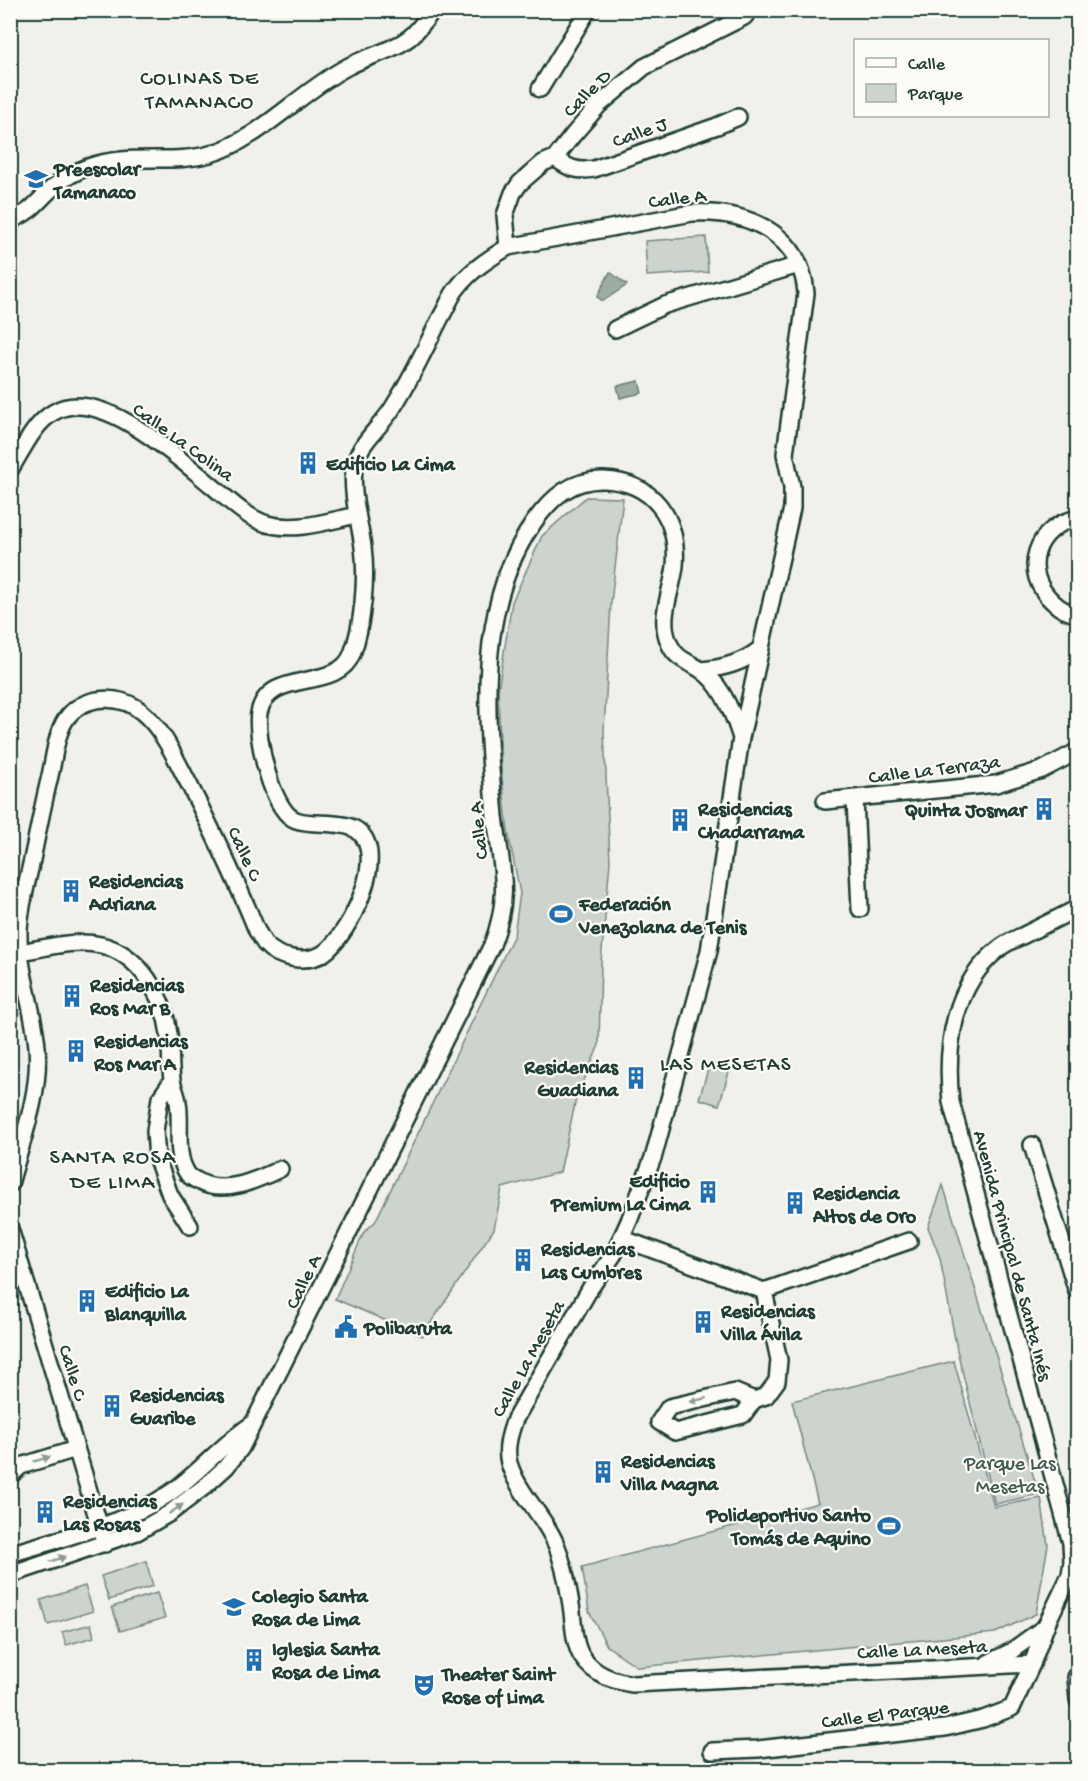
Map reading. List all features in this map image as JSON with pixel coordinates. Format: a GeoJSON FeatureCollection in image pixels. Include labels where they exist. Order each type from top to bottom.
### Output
{"type":"FeatureCollection","features":[{"type":"Feature","properties":{"kind":"street"},"geometry":{"type":"LineString","coordinates":[[10,220],[26,215],[55,185],[89,167],[132,158],[207,155],[240,142],[347,66],[385,51],[409,38],[433,10]]}},
{"type":"Feature","properties":{"kind":"street","name":"Calle D"},"geometry":{"type":"LineString","coordinates":[[540,89],[588,10]]}},
{"type":"Feature","properties":{"kind":"street","name":"Calle D"},"geometry":{"type":"LineString","coordinates":[[508,247],[505,215],[513,193],[520,183],[543,163],[555,158],[599,105],[644,67],[744,17],[750,10]]}},
{"type":"Feature","properties":{"kind":"street","name":"Calle J"},"geometry":{"type":"LineString","coordinates":[[555,158],[568,168],[581,171],[594,170],[738,117]]}},
{"type":"Feature","properties":{"kind":"street","name":"Calle A"},"geometry":{"type":"LineString","coordinates":[[357,515],[354,468],[358,453],[390,411],[457,287],[483,263],[508,247],[692,213],[708,212],[737,216],[762,226],[783,242],[799,265],[805,277],[806,293],[785,454],[792,487],[792,508],[741,738]]}},
{"type":"Feature","properties":{"kind":"street"},"geometry":{"type":"LineString","coordinates":[[615,329],[665,305],[799,265]]}},
{"type":"Feature","properties":{"kind":"street","name":"Calle La Colina"},"geometry":{"type":"LineString","coordinates":[[10,470],[43,420],[54,411],[71,406],[87,407],[106,412],[141,431],[173,454],[248,516],[286,527],[357,515]]}},
{"type":"Feature","properties":{"kind":"street","name":"Calle A"},"geometry":{"type":"LineString","coordinates":[[10,1575],[105,1544],[155,1523],[204,1488],[226,1467],[241,1448],[310,1312],[492,945],[498,928],[504,896],[490,748],[489,684],[493,632],[500,594],[512,561],[529,530],[553,499],[577,484],[589,480],[605,480],[632,484],[658,502],[668,518],[676,552],[675,568],[664,611],[666,636],[671,648],[679,657],[702,670],[716,685],[735,719],[741,738]]}},
{"type":"Feature","properties":{"kind":"street","name":"Calle C"},"geometry":{"type":"LineString","coordinates":[[10,1184],[33,1104],[37,1074],[37,1047],[20,952],[19,930],[24,894],[59,737],[65,721],[75,709],[101,699],[115,699],[142,711],[153,724],[178,763],[202,809],[243,895],[257,931],[266,945],[288,957],[313,958],[329,948],[354,916],[368,874],[364,838],[350,827],[295,820],[285,814],[270,783],[259,729],[259,713],[263,700],[275,690],[337,673],[347,664],[352,654],[364,589],[363,548],[357,515]]}},
{"type":"Feature","properties":{"kind":"street"},"geometry":{"type":"LineString","coordinates":[[1077,518],[1061,523],[1044,537],[1035,562],[1040,587],[1060,609],[1077,614]]}},
{"type":"Feature","properties":{"kind":"street"},"geometry":{"type":"LineString","coordinates":[[702,670],[734,664],[750,657],[760,649]]}},
{"type":"Feature","properties":{"kind":"street","name":"Calle La Meseta"},"geometry":{"type":"LineString","coordinates":[[741,738],[709,951],[654,1155],[614,1254],[591,1287],[515,1419],[508,1439],[509,1462],[518,1483],[551,1531],[561,1557],[578,1648],[583,1659],[608,1679],[633,1684],[1032,1664]]}},
{"type":"Feature","properties":{"kind":"street","name":"Calle La Terraza"},"geometry":{"type":"LineString","coordinates":[[825,801],[977,788],[1042,770],[1077,751]]}},
{"type":"Feature","properties":{"kind":"street"},"geometry":{"type":"LineString","coordinates":[[855,799],[860,909]]}},
{"type":"Feature","properties":{"kind":"street","name":"Avenida Principal de Santa Inés"},"geometry":{"type":"LineString","coordinates":[[1032,1664],[1046,1626],[1070,1575],[1071,1543],[951,1102],[949,1067],[953,1031],[961,998],[973,977],[1001,947],[1077,908]]}},
{"type":"Feature","properties":{"kind":"street"},"geometry":{"type":"LineString","coordinates":[[20,952],[66,945],[101,945],[133,960],[154,991],[169,1033],[172,1081],[178,1101],[181,1158],[188,1176],[203,1184],[220,1187],[259,1179],[280,1169]]}},
{"type":"Feature","properties":{"kind":"street"},"geometry":{"type":"LineString","coordinates":[[172,1081],[160,1098],[155,1131],[157,1159],[170,1195],[190,1226]]}},
{"type":"Feature","properties":{"kind":"street"},"geometry":{"type":"LineString","coordinates":[[1032,1145],[1072,1258],[1077,1295]]}},
{"type":"Feature","properties":{"kind":"street","name":"Calle C"},"geometry":{"type":"LineString","coordinates":[[10,1229],[105,1544]]}},
{"type":"Feature","properties":{"kind":"street"},"geometry":{"type":"LineString","coordinates":[[621,1239],[764,1291],[909,1241]]}},
{"type":"Feature","properties":{"kind":"street"},"geometry":{"type":"LineString","coordinates":[[754,1400],[735,1392],[669,1407],[659,1422],[675,1432],[690,1429],[743,1415],[754,1400],[766,1396],[777,1381],[779,1360],[764,1291]]}},
{"type":"Feature","properties":{"kind":"street","name":"Calle A"},"geometry":{"type":"LineString","coordinates":[[10,1554],[132,1514],[168,1494],[201,1469],[230,1439],[253,1423]]}},
{"type":"Feature","properties":{"kind":"street"},"geometry":{"type":"LineString","coordinates":[[10,1476],[21,1466],[76,1449]]}},
{"type":"Feature","properties":{"kind":"street"},"geometry":{"type":"LineString","coordinates":[[982,1666],[1010,1652],[1046,1626]]}},
{"type":"Feature","properties":{"kind":"street","name":"Calle El Parque"},"geometry":{"type":"LineString","coordinates":[[712,1750],[793,1745],[945,1728],[974,1722],[1012,1708],[1032,1664]]}},
{"type":"Feature","properties":{"kind":"street"},"geometry":{"type":"LineString","coordinates":[[1076,1677],[1077,1700]]}},
{"type":"Feature","properties":{"kind":"green space"},"geometry":{"type":"Polygon","coordinates":[[[706,237],[708,272],[647,276],[645,241],[706,237]]]}},
{"type":"Feature","properties":{"kind":"green space","name":"Federación Venezolana de Tenis"},"geometry":{"type":"Polygon","coordinates":[[[586,497],[623,498],[611,603],[604,731],[610,862],[601,962],[599,1045],[576,1099],[560,1172],[502,1188],[494,1229],[422,1336],[335,1299],[364,1232],[375,1222],[514,935],[520,893],[508,832],[501,768],[498,690],[512,602],[542,536],[586,497]]]}},
{"type":"Feature","properties":{"kind":"green space"},"geometry":{"type":"Polygon","coordinates":[[[710,1063],[730,1069],[719,1105],[699,1099],[710,1063]]]}},
{"type":"Feature","properties":{"kind":"green space","name":"Parque Las Mesetas"},"geometry":{"type":"Polygon","coordinates":[[[943,1185],[1039,1494],[995,1504],[957,1350],[940,1258],[928,1227],[943,1185]]]}},
{"type":"Feature","properties":{"kind":"green space","name":"Polideportivo Santo Tomás de Aquino"},"geometry":{"type":"Polygon","coordinates":[[[954,1361],[994,1507],[1041,1498],[1048,1545],[1036,1614],[995,1633],[638,1667],[607,1646],[589,1611],[582,1567],[818,1503],[792,1401],[954,1361]]]}},
{"type":"Feature","properties":{"kind":"green space"},"geometry":{"type":"Polygon","coordinates":[[[146,1561],[153,1586],[109,1600],[101,1576],[146,1561]]]}},
{"type":"Feature","properties":{"kind":"green space"},"geometry":{"type":"Polygon","coordinates":[[[85,1586],[93,1611],[48,1625],[41,1600],[85,1586]]]}},
{"type":"Feature","properties":{"kind":"green space"},"geometry":{"type":"Polygon","coordinates":[[[157,1593],[165,1618],[120,1631],[112,1607],[157,1593]]]}},
{"type":"Feature","properties":{"kind":"green space"},"geometry":{"type":"Polygon","coordinates":[[[91,1624],[94,1637],[66,1645],[62,1632],[91,1624]]]}},
{"type":"Feature","properties":{"kind":"shaded area"},"geometry":{"type":"Polygon","coordinates":[[[610,272],[627,285],[603,301],[597,297],[610,272]]]}},
{"type":"Feature","properties":{"kind":"shaded area"},"geometry":{"type":"Polygon","coordinates":[[[639,381],[642,393],[620,398],[617,386],[639,381]]]}},
{"type":"Feature","properties":{"kind":"place","name":"Preescolar Tamanaco"},"geometry":{"type":"Point","coordinates":[36,179]}},
{"type":"Feature","properties":{"kind":"place","name":"Edificio La Cima"},"geometry":{"type":"Point","coordinates":[308,463]}},
{"type":"Feature","properties":{"kind":"place","name":"Quinta Josmar"},"geometry":{"type":"Point","coordinates":[1044,809]}},
{"type":"Feature","properties":{"kind":"place","name":"Residencias Chadarrama"},"geometry":{"type":"Point","coordinates":[680,820]}},
{"type":"Feature","properties":{"kind":"place","name":"Residencias Adriana"},"geometry":{"type":"Point","coordinates":[71,891]}},
{"type":"Feature","properties":{"kind":"place","name":"Federación Venezolana de Tenis"},"geometry":{"type":"Point","coordinates":[561,914]}},
{"type":"Feature","properties":{"kind":"place","name":"Residencias Ros Mar B"},"geometry":{"type":"Point","coordinates":[72,996]}},
{"type":"Feature","properties":{"kind":"place","name":"Residencias Ros Mar A"},"geometry":{"type":"Point","coordinates":[76,1051]}},
{"type":"Feature","properties":{"kind":"place","name":"Residencias Guadiana"},"geometry":{"type":"Point","coordinates":[636,1078]}},
{"type":"Feature","properties":{"kind":"place","name":"Edificio Premium La Cima"},"geometry":{"type":"Point","coordinates":[708,1192]}},
{"type":"Feature","properties":{"kind":"place","name":"Residencia Altos de Oro"},"geometry":{"type":"Point","coordinates":[795,1203]}},
{"type":"Feature","properties":{"kind":"place","name":"Residencias Las Cumbres"},"geometry":{"type":"Point","coordinates":[523,1260]}},
{"type":"Feature","properties":{"kind":"place","name":"Edificio La Blanquilla"},"geometry":{"type":"Point","coordinates":[87,1301]}},
{"type":"Feature","properties":{"kind":"place","name":"Residencias Villa Ávila"},"geometry":{"type":"Point","coordinates":[703,1322]}},
{"type":"Feature","properties":{"kind":"place","name":"Polibaruta"},"geometry":{"type":"Point","coordinates":[346,1327]}},
{"type":"Feature","properties":{"kind":"place","name":"Residencias Guaribe"},"geometry":{"type":"Point","coordinates":[112,1406]}},
{"type":"Feature","properties":{"kind":"place","name":"Residencias Villa Magna"},"geometry":{"type":"Point","coordinates":[603,1472]}},
{"type":"Feature","properties":{"kind":"place","name":"Residencias Las Rosas"},"geometry":{"type":"Point","coordinates":[45,1512]}},
{"type":"Feature","properties":{"kind":"place","name":"Polideportivo Santo Tomás de Aquino"},"geometry":{"type":"Point","coordinates":[889,1526]}},
{"type":"Feature","properties":{"kind":"place","name":"Colegio Santa Rosa de Lima"},"geometry":{"type":"Point","coordinates":[234,1607]}},
{"type":"Feature","properties":{"kind":"place","name":"Iglesia Santa Rosa de Lima"},"geometry":{"type":"Point","coordinates":[254,1660]}},
{"type":"Feature","properties":{"kind":"place","name":"Theater Saint Rose of Lima"},"geometry":{"type":"Point","coordinates":[424,1685]}},
{"type":"Feature","properties":{"kind":"district","name":"COLINAS DE TAMANACO"},"geometry":{"type":"Point","coordinates":[200,89]}},
{"type":"Feature","properties":{"kind":"district","name":"LAS MESETAS"},"geometry":{"type":"Point","coordinates":[726,1063]}},
{"type":"Feature","properties":{"kind":"district","name":"SANTA ROSA DE LIMA"},"geometry":{"type":"Point","coordinates":[113,1168]}}]}
